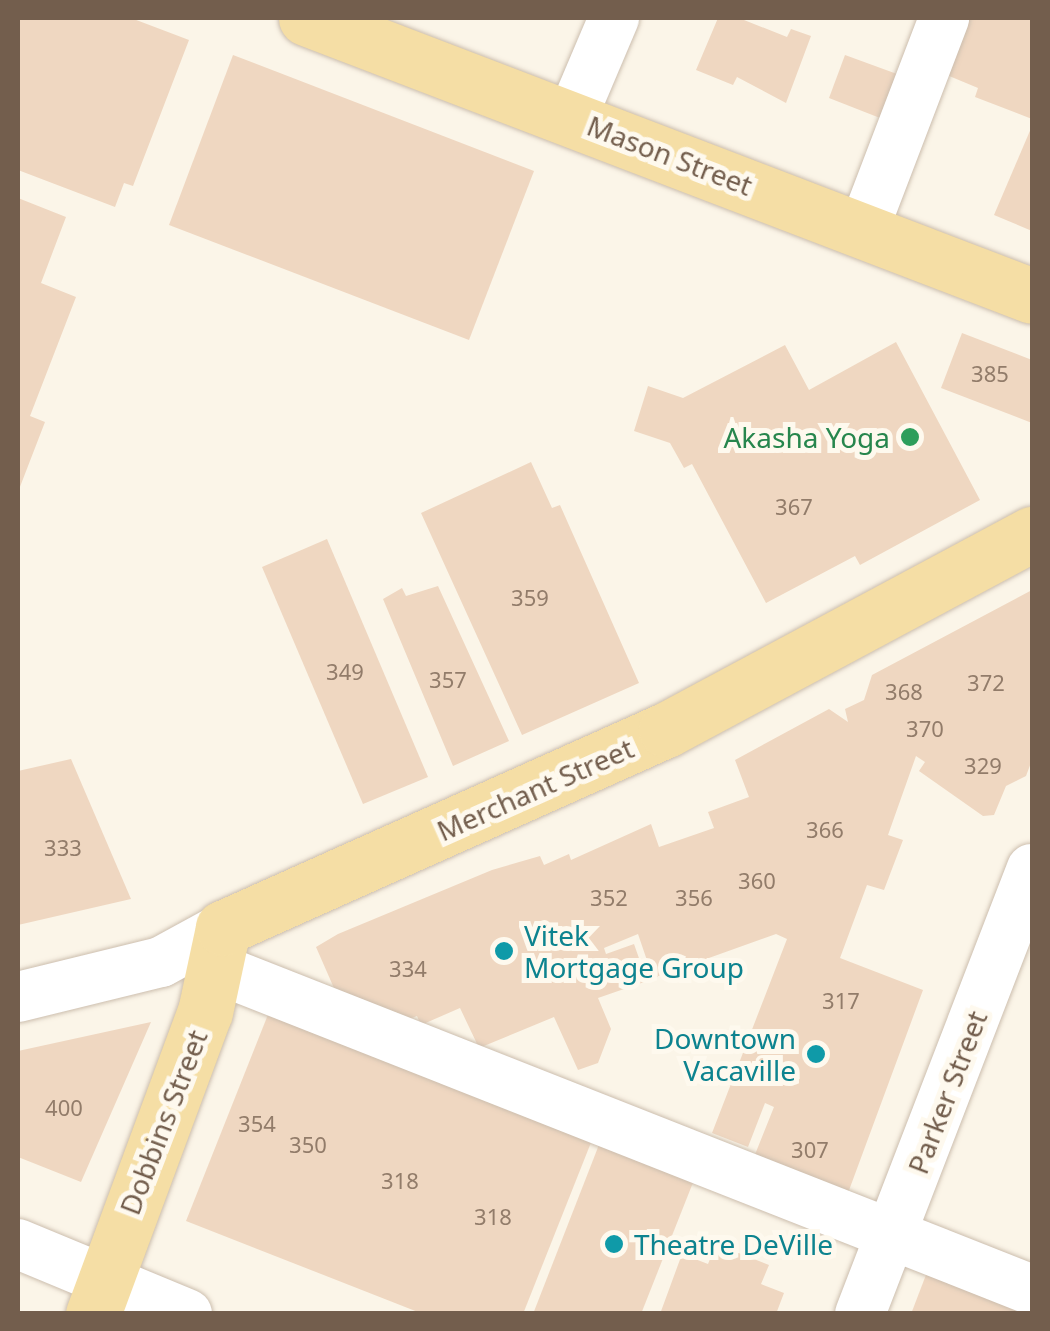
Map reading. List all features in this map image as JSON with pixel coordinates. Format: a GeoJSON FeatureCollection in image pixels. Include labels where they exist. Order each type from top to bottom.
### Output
{"type":"FeatureCollection","features":[{"type":"Feature","properties":{"kind":"main road","name":"Mason Street"},"geometry":{"type":"LineString","coordinates":[[306,18],[864,228],[1032,296]]}},
{"type":"Feature","properties":{"kind":"main road","name":"Merchant Street"},"geometry":{"type":"LineString","coordinates":[[221,948],[666,730],[1032,534]]}},
{"type":"Feature","properties":{"kind":"main road","name":"Dobbins Street"},"geometry":{"type":"LineString","coordinates":[[99,1297],[221,948]]}},
{"type":"Feature","properties":{"kind":"street"},"geometry":{"type":"LineString","coordinates":[[572,117],[614,18]]}},
{"type":"Feature","properties":{"kind":"street"},"geometry":{"type":"LineString","coordinates":[[864,228],[944,18]]}},
{"type":"Feature","properties":{"kind":"street","name":"Parker Street"},"geometry":{"type":"LineString","coordinates":[[860,1314],[1032,869]]}},
{"type":"Feature","properties":{"kind":"street"},"geometry":{"type":"LineString","coordinates":[[221,948],[1032,1290]]}},
{"type":"Feature","properties":{"kind":"street","name":"Merchant Street"},"geometry":{"type":"LineString","coordinates":[[18,996],[221,948]]}},
{"type":"Feature","properties":{"kind":"street"},"geometry":{"type":"LineString","coordinates":[[18,1244],[99,1297],[187,1314]]}},
{"type":"Feature","properties":{"kind":"building"},"geometry":{"type":"Polygon","coordinates":[[[18,18],[131,18],[189,40],[133,186],[124,183],[115,207],[18,170],[18,18]]]}},
{"type":"Feature","properties":{"kind":"building"},"geometry":{"type":"Polygon","coordinates":[[[718,18],[739,18],[787,37],[791,29],[811,36],[786,103],[737,77],[733,85],[696,70],[718,18]]]}},
{"type":"Feature","properties":{"kind":"building"},"geometry":{"type":"Polygon","coordinates":[[[963,18],[1032,18],[1032,119],[975,97],[978,88],[942,73],[963,18]]]}},
{"type":"Feature","properties":{"kind":"building"},"geometry":{"type":"Polygon","coordinates":[[[233,55],[534,171],[469,340],[169,225],[233,55]]]}},
{"type":"Feature","properties":{"kind":"building"},"geometry":{"type":"Polygon","coordinates":[[[845,55],[897,74],[880,118],[829,98],[845,55]]]}},
{"type":"Feature","properties":{"kind":"building"},"geometry":{"type":"Polygon","coordinates":[[[1032,126],[1032,231],[994,215],[1032,126]]]}},
{"type":"Feature","properties":{"kind":"building"},"geometry":{"type":"Polygon","coordinates":[[[18,198],[66,217],[41,283],[76,297],[30,416],[45,422],[18,492],[18,198]]]}},
{"type":"Feature","properties":{"kind":"building"},"geometry":{"type":"Polygon","coordinates":[[[962,333],[1032,360],[1032,423],[941,388],[962,333]]]}},
{"type":"Feature","properties":{"kind":"building"},"geometry":{"type":"Polygon","coordinates":[[[896,342],[980,500],[860,565],[855,556],[766,603],[692,464],[684,468],[670,443],[634,431],[648,386],[683,398],[785,345],[809,390],[896,342]]]}},
{"type":"Feature","properties":{"kind":"building"},"geometry":{"type":"Polygon","coordinates":[[[531,462],[552,508],[560,505],[639,683],[522,735],[421,513],[531,462]]]}},
{"type":"Feature","properties":{"kind":"building"},"geometry":{"type":"Polygon","coordinates":[[[327,539],[428,777],[363,804],[262,567],[327,539]]]}},
{"type":"Feature","properties":{"kind":"building"},"geometry":{"type":"Polygon","coordinates":[[[438,586],[509,741],[453,766],[383,599],[402,588],[406,596],[438,586]]]}},
{"type":"Feature","properties":{"kind":"building"},"geometry":{"type":"Polygon","coordinates":[[[1032,590],[1032,760],[1026,776],[1006,786],[994,815],[983,816],[919,771],[925,762],[916,756],[888,835],[903,840],[884,890],[867,885],[840,958],[923,990],[848,1193],[754,1157],[774,1107],[765,1103],[748,1147],[712,1133],[787,939],[776,934],[653,978],[638,934],[604,948],[606,954],[634,944],[647,981],[598,998],[611,1029],[598,1063],[578,1070],[554,1017],[479,1048],[460,1008],[421,1025],[417,1016],[407,1020],[337,995],[316,947],[338,934],[492,870],[540,856],[544,865],[569,854],[571,860],[651,824],[659,847],[714,828],[708,812],[749,797],[735,760],[829,709],[848,722],[845,709],[864,700],[872,675],[1032,590]]]}},
{"type":"Feature","properties":{"kind":"building"},"geometry":{"type":"Polygon","coordinates":[[[71,759],[131,899],[18,925],[18,771],[71,759]]]}},
{"type":"Feature","properties":{"kind":"building"},"geometry":{"type":"Polygon","coordinates":[[[271,1007],[594,1135],[523,1314],[423,1314],[186,1221],[271,1007]]]}},
{"type":"Feature","properties":{"kind":"building"},"geometry":{"type":"Polygon","coordinates":[[[151,1022],[81,1182],[18,1157],[18,1051],[151,1022]]]}},
{"type":"Feature","properties":{"kind":"building","name":"Theatre DeVille"},"geometry":{"type":"Polygon","coordinates":[[[602,1137],[696,1175],[641,1314],[533,1314],[602,1137]]]}},
{"type":"Feature","properties":{"kind":"building"},"geometry":{"type":"Polygon","coordinates":[[[716,1244],[769,1265],[761,1284],[784,1293],[776,1314],[660,1314],[682,1254],[708,1264],[716,1244]]]}},
{"type":"Feature","properties":{"kind":"building"},"geometry":{"type":"Polygon","coordinates":[[[929,1267],[1032,1314],[911,1314],[929,1267]]]}},
{"type":"Feature","properties":{"kind":"place","name":"Akasha Yoga"},"geometry":{"type":"Point","coordinates":[910,437]}},
{"type":"Feature","properties":{"kind":"place","name":"Vitek Mortgage Group"},"geometry":{"type":"Point","coordinates":[504,951]}},
{"type":"Feature","properties":{"kind":"place","name":"Downtown Vacaville"},"geometry":{"type":"Point","coordinates":[816,1054]}},
{"type":"Feature","properties":{"kind":"place","name":"Theatre DeVille"},"geometry":{"type":"Point","coordinates":[614,1244]}}]}
